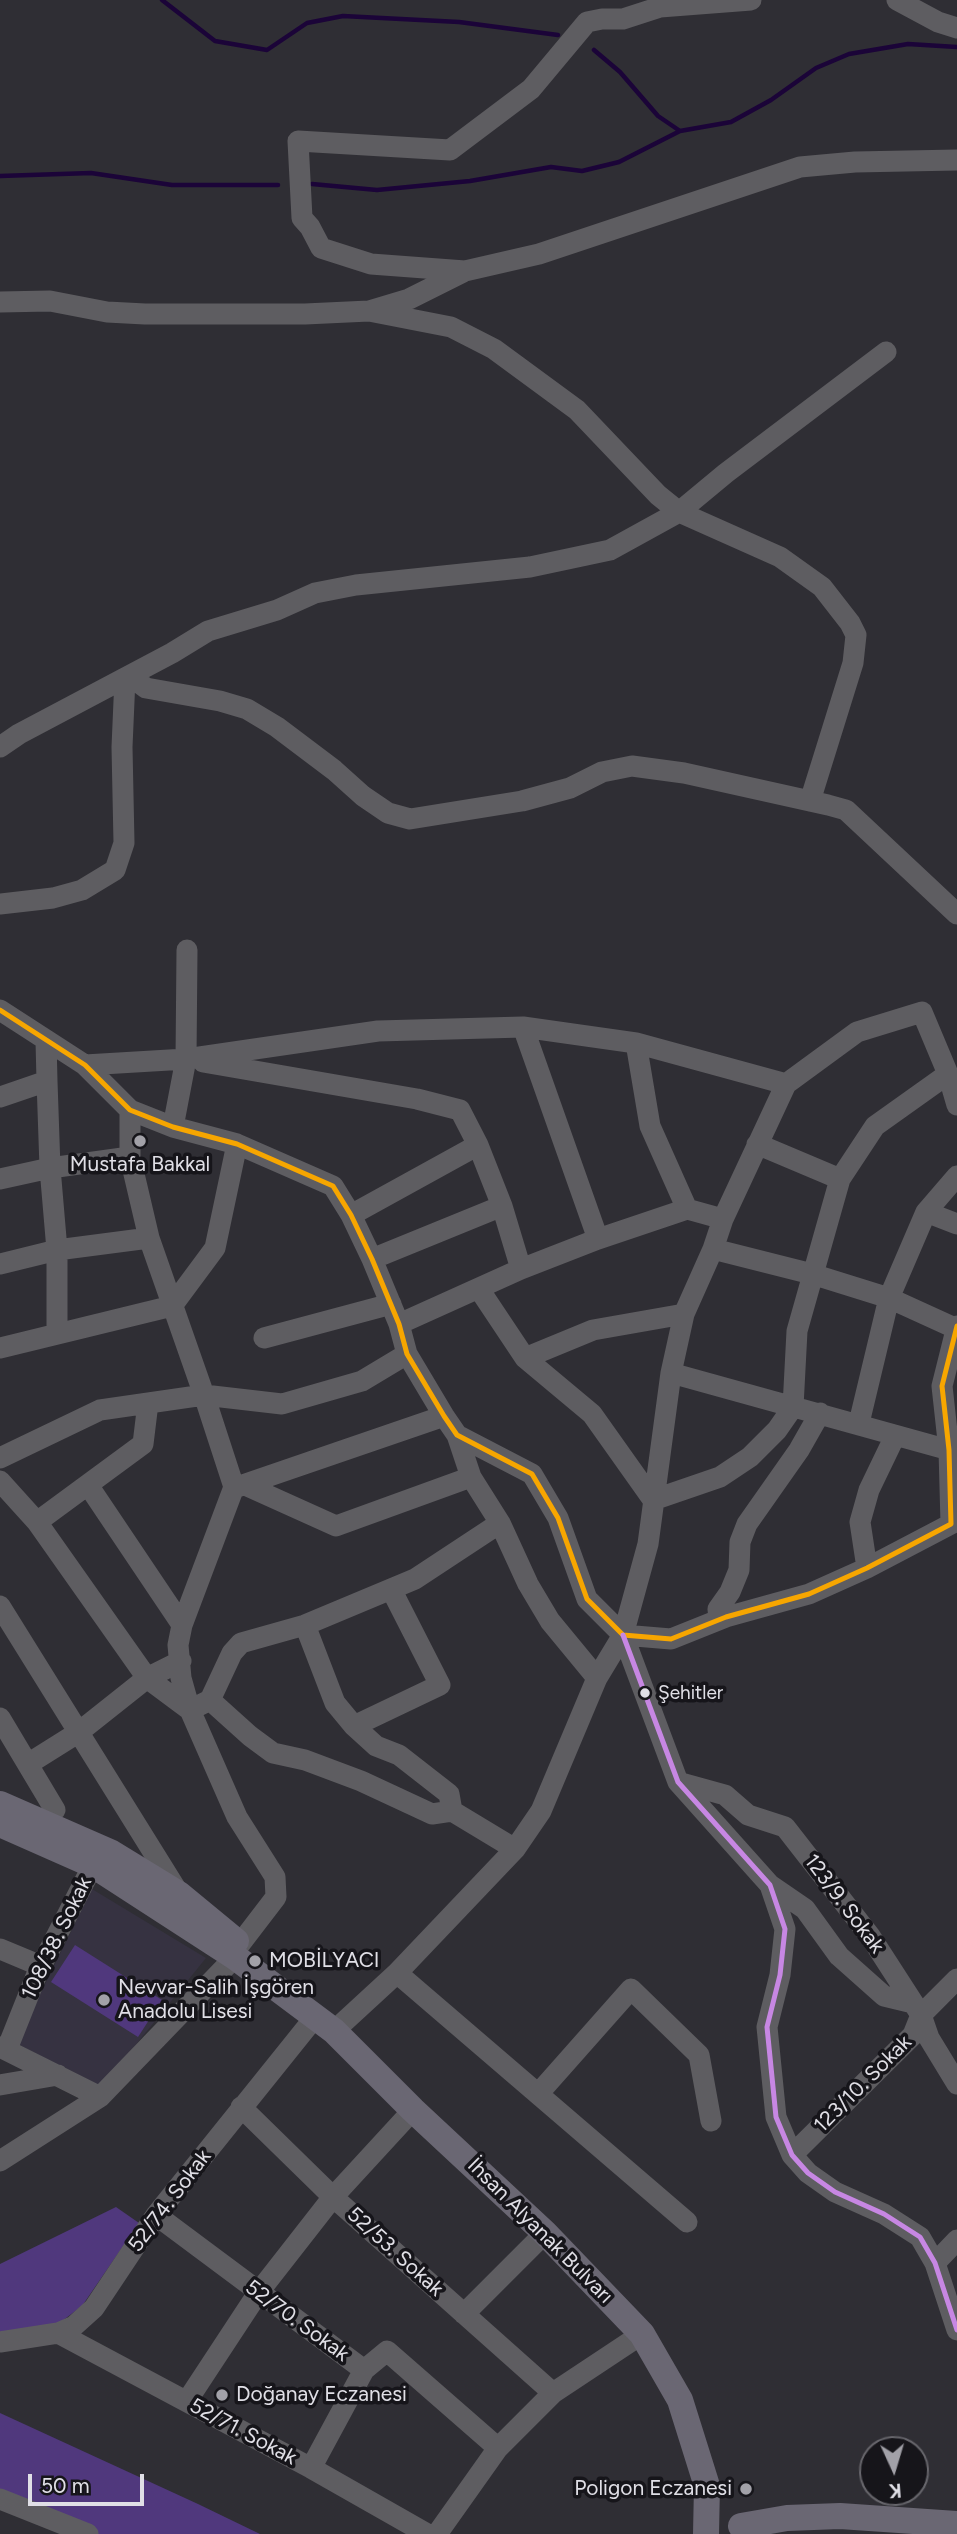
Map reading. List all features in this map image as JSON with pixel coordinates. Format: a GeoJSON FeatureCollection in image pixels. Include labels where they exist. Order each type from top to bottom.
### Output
{"type":"FeatureCollection","features":[{"type":"Feature","properties":{"kind":"main road"},"geometry":{"type":"LineString","coordinates":[[0,1804],[112,1853],[179,1894],[237,1950]]}},
{"type":"Feature","properties":{"kind":"main road"},"geometry":{"type":"LineString","coordinates":[[0,1824],[93,1865],[237,1950]]}},
{"type":"Feature","properties":{"kind":"main road","name":"İhsan Alyanak Bulvarı"},"geometry":{"type":"LineString","coordinates":[[237,1950],[325,2024],[545,2233],[642,2334],[680,2400],[706,2486]]}},
{"type":"Feature","properties":{"kind":"main road"},"geometry":{"type":"LineString","coordinates":[[706,2486],[743,2529]]}},
{"type":"Feature","properties":{"kind":"main road"},"geometry":{"type":"LineString","coordinates":[[706,2486],[708,2534],[720,2527],[743,2529],[787,2518],[840,2516],[957,2524]]}},
{"type":"Feature","properties":{"kind":"street"},"geometry":{"type":"LineString","coordinates":[[465,271],[371,264],[321,248],[302,218],[298,141],[450,150],[531,89],[587,22],[623,19],[660,7],[751,0]]}},
{"type":"Feature","properties":{"kind":"street"},"geometry":{"type":"LineString","coordinates":[[897,0],[938,22],[957,28]]}},
{"type":"Feature","properties":{"kind":"street"},"geometry":{"type":"LineString","coordinates":[[369,311],[409,299],[465,271],[539,254],[800,167],[855,162],[957,160]]}},
{"type":"Feature","properties":{"kind":"street"},"geometry":{"type":"LineString","coordinates":[[409,299],[410,267]]}},
{"type":"Feature","properties":{"kind":"street"},"geometry":{"type":"LineString","coordinates":[[0,302],[50,301],[107,312],[145,314],[305,314],[369,311],[451,327],[494,349],[577,410],[658,495],[679,512],[780,557],[822,587],[850,623],[856,635],[853,663],[810,801]]}},
{"type":"Feature","properties":{"kind":"street"},"geometry":{"type":"LineString","coordinates":[[0,747],[208,631],[277,610],[315,593],[356,585],[530,567],[610,550],[679,512],[726,473],[886,352]]}},
{"type":"Feature","properties":{"kind":"street"},"geometry":{"type":"LineString","coordinates":[[127,677],[146,688],[220,701],[247,709],[277,727],[380,808],[410,819],[522,801],[570,788],[602,772],[632,766],[684,774],[846,810],[957,914]]}},
{"type":"Feature","properties":{"kind":"street"},"geometry":{"type":"LineString","coordinates":[[0,904],[53,898],[82,890],[115,870],[124,843],[122,747],[127,677]]}},
{"type":"Feature","properties":{"kind":"street"},"geometry":{"type":"LineString","coordinates":[[173,1126],[186,1059],[187,950]]}},
{"type":"Feature","properties":{"kind":"street"},"geometry":{"type":"LineString","coordinates":[[85,1065],[186,1059],[378,1031],[523,1027],[636,1043],[786,1084],[857,1032],[922,1012],[948,1074],[957,1105]]}},
{"type":"Feature","properties":{"kind":"street"},"geometry":{"type":"LineString","coordinates":[[3,1014],[85,1065],[130,1110],[173,1126],[237,1144],[333,1186],[351,1215],[372,1259],[399,1325],[407,1354],[443,1416],[457,1434],[471,1477],[500,1523],[528,1584],[550,1621],[597,1678]]}},
{"type":"Feature","properties":{"kind":"street"},"geometry":{"type":"LineString","coordinates":[[523,1027],[598,1238]]}},
{"type":"Feature","properties":{"kind":"street"},"geometry":{"type":"LineString","coordinates":[[46,1041],[50,1168],[57,1250],[57,1334]]}},
{"type":"Feature","properties":{"kind":"street"},"geometry":{"type":"LineString","coordinates":[[636,1043],[650,1126],[687,1209]]}},
{"type":"Feature","properties":{"kind":"street"},"geometry":{"type":"LineString","coordinates":[[186,1059],[417,1099],[460,1110],[478,1145],[502,1206],[521,1269]]}},
{"type":"Feature","properties":{"kind":"street"},"geometry":{"type":"LineString","coordinates":[[479,1289],[526,1358],[592,1414],[653,1500],[720,1477],[750,1457],[777,1430],[793,1407],[797,1331],[840,1179],[875,1126],[948,1074]]}},
{"type":"Feature","properties":{"kind":"street"},"geometry":{"type":"LineString","coordinates":[[0,1097],[47,1081]]}},
{"type":"Feature","properties":{"kind":"street","name":"52/74. Sokak"},"geometry":{"type":"LineString","coordinates":[[0,2342],[58,2333],[74,2326],[94,2308],[156,2216],[241,2108],[325,2024],[397,1973],[515,1849],[541,1811],[597,1678],[623,1635],[648,1544],[671,1373],[684,1314],[713,1249],[723,1219],[786,1084]]}},
{"type":"Feature","properties":{"kind":"street"},"geometry":{"type":"LineString","coordinates":[[0,2161],[100,2097],[237,1950],[276,1897],[275,1877],[237,1817],[190,1710],[181,1678],[178,1646],[182,1625],[239,1486],[149,1238],[130,1157],[130,1110]]}},
{"type":"Feature","properties":{"kind":"street"},"geometry":{"type":"LineString","coordinates":[[0,1348],[172,1306],[215,1248],[237,1144]]}},
{"type":"Feature","properties":{"kind":"street"},"geometry":{"type":"LineString","coordinates":[[757,1144],[840,1179]]}},
{"type":"Feature","properties":{"kind":"street"},"geometry":{"type":"LineString","coordinates":[[351,1215],[478,1145]]}},
{"type":"Feature","properties":{"kind":"street"},"geometry":{"type":"LineString","coordinates":[[0,1180],[50,1168],[130,1157]]}},
{"type":"Feature","properties":{"kind":"street"},"geometry":{"type":"LineString","coordinates":[[859,1423],[889,1298],[926,1212],[957,1176]]}},
{"type":"Feature","properties":{"kind":"street"},"geometry":{"type":"LineString","coordinates":[[372,1259],[502,1206]]}},
{"type":"Feature","properties":{"kind":"street"},"geometry":{"type":"LineString","coordinates":[[399,1325],[521,1269],[598,1238],[687,1209],[723,1219]]}},
{"type":"Feature","properties":{"kind":"street"},"geometry":{"type":"LineString","coordinates":[[926,1212],[957,1224]]}},
{"type":"Feature","properties":{"kind":"street"},"geometry":{"type":"LineString","coordinates":[[0,1264],[57,1250],[149,1238]]}},
{"type":"Feature","properties":{"kind":"street"},"geometry":{"type":"LineString","coordinates":[[623,1635],[671,1639],[719,1620],[809,1594],[867,1568],[954,1523],[942,1386],[957,1328],[889,1298],[812,1274],[713,1249]]}},
{"type":"Feature","properties":{"kind":"street"},"geometry":{"type":"LineString","coordinates":[[264,1339],[391,1304]]}},
{"type":"Feature","properties":{"kind":"street"},"geometry":{"type":"LineString","coordinates":[[526,1358],[593,1330],[684,1314]]}},
{"type":"Feature","properties":{"kind":"street"},"geometry":{"type":"LineString","coordinates":[[0,1458],[100,1410],[204,1395],[282,1404],[362,1381],[407,1354]]}},
{"type":"Feature","properties":{"kind":"street"},"geometry":{"type":"LineString","coordinates":[[671,1373],[949,1450]]}},
{"type":"Feature","properties":{"kind":"street"},"geometry":{"type":"LineString","coordinates":[[37,1522],[143,1444],[148,1403]]}},
{"type":"Feature","properties":{"kind":"street"},"geometry":{"type":"LineString","coordinates":[[719,1620],[718,1609],[730,1592],[738,1570],[740,1542],[747,1524],[799,1450],[820,1413]]}},
{"type":"Feature","properties":{"kind":"street"},"geometry":{"type":"LineString","coordinates":[[239,1486],[443,1416]]}},
{"type":"Feature","properties":{"kind":"street"},"geometry":{"type":"LineString","coordinates":[[457,1434],[532,1474],[558,1518],[587,1599],[623,1635],[678,1782],[770,1885],[805,1909],[839,1956],[884,1996],[917,2009]]}},
{"type":"Feature","properties":{"kind":"street"},"geometry":{"type":"LineString","coordinates":[[867,1568],[860,1522],[869,1490],[895,1436]]}},
{"type":"Feature","properties":{"kind":"street"},"geometry":{"type":"LineString","coordinates":[[239,1486],[336,1526],[471,1477]]}},
{"type":"Feature","properties":{"kind":"street"},"geometry":{"type":"LineString","coordinates":[[0,1481],[37,1522],[146,1678],[190,1710]]}},
{"type":"Feature","properties":{"kind":"street"},"geometry":{"type":"LineString","coordinates":[[88,1485],[182,1625]]}},
{"type":"Feature","properties":{"kind":"street"},"geometry":{"type":"LineString","coordinates":[[190,1710],[210,1700],[232,1653],[241,1643],[305,1625],[415,1579],[500,1523]]}},
{"type":"Feature","properties":{"kind":"street"},"geometry":{"type":"LineString","coordinates":[[354,1726],[440,1685],[391,1589]]}},
{"type":"Feature","properties":{"kind":"street"},"geometry":{"type":"LineString","coordinates":[[0,1606],[179,1894]]}},
{"type":"Feature","properties":{"kind":"street"},"geometry":{"type":"LineString","coordinates":[[305,1625],[335,1703],[354,1726],[376,1746],[399,1755],[449,1794],[452,1811]]}},
{"type":"Feature","properties":{"kind":"street"},"geometry":{"type":"LineString","coordinates":[[28,1764],[79,1732],[146,1678],[181,1661]]}},
{"type":"Feature","properties":{"kind":"street"},"geometry":{"type":"LineString","coordinates":[[210,1700],[273,1753],[305,1760],[360,1781],[432,1814],[452,1811],[515,1849]]}},
{"type":"Feature","properties":{"kind":"street"},"geometry":{"type":"LineString","coordinates":[[1,1722],[55,1810]]}},
{"type":"Feature","properties":{"kind":"street","name":"123/9. Sokak"},"geometry":{"type":"LineString","coordinates":[[678,1782],[725,1795],[748,1815],[785,1827],[870,1936],[917,2009],[929,2038],[957,2084]]}},
{"type":"Feature","properties":{"kind":"street","name":"108/38. Sokak"},"geometry":{"type":"LineString","coordinates":[[3,2048],[93,1865]]}},
{"type":"Feature","properties":{"kind":"street"},"geometry":{"type":"LineString","coordinates":[[770,1885],[785,1929],[780,1975],[767,2027],[776,2117],[792,2155],[808,2173],[835,2192],[884,2214],[920,2237],[935,2263],[957,2330]]}},
{"type":"Feature","properties":{"kind":"street"},"geometry":{"type":"LineString","coordinates":[[0,1949],[41,1966]]}},
{"type":"Feature","properties":{"kind":"street"},"geometry":{"type":"LineString","coordinates":[[397,1973],[687,2222]]}},
{"type":"Feature","properties":{"kind":"street","name":"123/10. Sokak"},"geometry":{"type":"LineString","coordinates":[[792,2155],[914,2035],[917,2009],[957,1979]]}},
{"type":"Feature","properties":{"kind":"street"},"geometry":{"type":"LineString","coordinates":[[538,2094],[631,1989],[699,2055],[710,2121]]}},
{"type":"Feature","properties":{"kind":"street"},"geometry":{"type":"LineString","coordinates":[[3,2048],[100,2097]]}},
{"type":"Feature","properties":{"kind":"street"},"geometry":{"type":"LineString","coordinates":[[0,2085],[58,2076]]}},
{"type":"Feature","properties":{"kind":"street","name":"52/53. Sokak"},"geometry":{"type":"LineString","coordinates":[[241,2108],[333,2197],[553,2393]]}},
{"type":"Feature","properties":{"kind":"street"},"geometry":{"type":"LineString","coordinates":[[187,2401],[258,2293],[333,2197],[413,2110]]}},
{"type":"Feature","properties":{"kind":"street","name":"52/70. Sokak"},"geometry":{"type":"LineString","coordinates":[[156,2216],[364,2370],[387,2351],[498,2448]]}},
{"type":"Feature","properties":{"kind":"street"},"geometry":{"type":"LineString","coordinates":[[464,2314],[545,2233]]}},
{"type":"Feature","properties":{"kind":"street"},"geometry":{"type":"LineString","coordinates":[[935,2263],[957,2240]]}},
{"type":"Feature","properties":{"kind":"street","name":"52/71. Sokak"},"geometry":{"type":"LineString","coordinates":[[58,2333],[311,2468],[427,2534]]}},
{"type":"Feature","properties":{"kind":"street"},"geometry":{"type":"LineString","coordinates":[[437,2534],[498,2448],[553,2393],[642,2334]]}},
{"type":"Feature","properties":{"kind":"street"},"geometry":{"type":"LineString","coordinates":[[311,2468],[364,2370]]}},
{"type":"Feature","properties":{"kind":"street"},"geometry":{"type":"LineString","coordinates":[[0,2499],[88,2534]]}},
{"type":"Feature","properties":{"kind":"shaded area","name":"Nevvar-Salih İşgören Anadolu Lisesi"},"geometry":{"type":"Polygon","coordinates":[[[92,1889],[206,1958],[100,2089],[16,2043],[92,1889]]]}},
{"type":"Feature","properties":{"kind":"shaded area"},"geometry":{"type":"Polygon","coordinates":[[[75,1945],[162,2000],[138,2037],[51,1982],[75,1945]]]}},
{"type":"Feature","properties":{"kind":"shaded area"},"geometry":{"type":"Polygon","coordinates":[[[116,2207],[139,2223],[82,2306],[54,2327],[0,2336],[0,2264],[116,2207]]]}},
{"type":"Feature","properties":{"kind":"shaded area"},"geometry":{"type":"Polygon","coordinates":[[[0,2413],[260,2534],[98,2534],[0,2494],[0,2413]]]}},
{"type":"Feature","properties":{"kind":"waterway"},"geometry":{"type":"LineString","coordinates":[[162,0],[215,41],[267,50],[307,23],[343,16],[459,22],[558,35]]}},
{"type":"Feature","properties":{"kind":"waterway"},"geometry":{"type":"LineString","coordinates":[[594,50],[620,72],[658,116],[680,131],[731,122],[771,100],[816,68],[849,54],[908,44],[957,47]]}},
{"type":"Feature","properties":{"kind":"waterway"},"geometry":{"type":"LineString","coordinates":[[312,184],[377,190],[470,181],[551,167],[582,171],[619,162],[680,131]]}},
{"type":"Feature","properties":{"kind":"waterway"},"geometry":{"type":"LineString","coordinates":[[0,176],[91,173],[172,185],[278,185]]}},
{"type":"Feature","properties":{"kind":"transit line"},"geometry":{"type":"LineString","coordinates":[[0,1010],[85,1065],[130,1110],[173,1127],[237,1144],[333,1186],[351,1215],[372,1259],[399,1324],[407,1354],[444,1416],[457,1435],[532,1474],[558,1518],[587,1599],[623,1635],[671,1639],[726,1617],[809,1594],[867,1568],[951,1524],[949,1450],[942,1386],[957,1326]]}},
{"type":"Feature","properties":{"kind":"transit line"},"geometry":{"type":"LineString","coordinates":[[623,1635],[678,1782],[770,1885],[785,1929],[780,1975],[767,2027],[776,2117],[792,2155],[808,2173],[835,2192],[884,2214],[920,2237],[935,2263],[957,2330]]}},
{"type":"Feature","properties":{"kind":"place","name":"Mustafa Bakkal"},"geometry":{"type":"Point","coordinates":[140,1141]}},
{"type":"Feature","properties":{"kind":"place","name":"Şehitler"},"geometry":{"type":"Point","coordinates":[645,1693]}},
{"type":"Feature","properties":{"kind":"place","name":"MOBİLYACI"},"geometry":{"type":"Point","coordinates":[255,1961]}},
{"type":"Feature","properties":{"kind":"place","name":"Nevvar-Salih İşgören Anadolu Lisesi"},"geometry":{"type":"Point","coordinates":[104,2000]}},
{"type":"Feature","properties":{"kind":"place","name":"Doğanay Eczanesi"},"geometry":{"type":"Point","coordinates":[222,2395]}},
{"type":"Feature","properties":{"kind":"place","name":"Poligon Eczanesi"},"geometry":{"type":"Point","coordinates":[746,2489]}}]}
